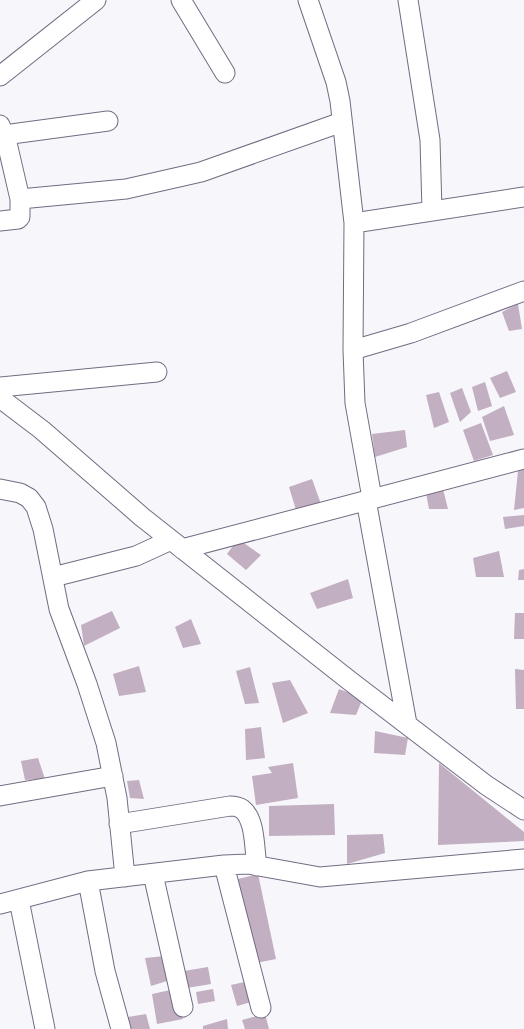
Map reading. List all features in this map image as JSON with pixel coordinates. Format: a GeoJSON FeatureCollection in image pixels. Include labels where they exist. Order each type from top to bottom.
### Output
{"type":"FeatureCollection","features":[{"type":"Feature","properties":{"kind":"street"},"geometry":{"type":"LineString","coordinates":[[0,76],[96,0]]}},
{"type":"Feature","properties":{"kind":"street"},"geometry":{"type":"LineString","coordinates":[[181,0],[225,73]]}},
{"type":"Feature","properties":{"kind":"street"},"geometry":{"type":"LineString","coordinates":[[308,0],[336,82],[340,101],[354,223],[353,350],[355,403],[369,499],[407,724]]}},
{"type":"Feature","properties":{"kind":"street"},"geometry":{"type":"LineString","coordinates":[[408,0],[430,140],[432,211]]}},
{"type":"Feature","properties":{"kind":"street"},"geometry":{"type":"LineString","coordinates":[[0,221],[18,219],[20,217],[20,199],[2,130],[108,121]]}},
{"type":"Feature","properties":{"kind":"street"},"geometry":{"type":"LineString","coordinates":[[20,199],[126,189],[201,172],[342,122]]}},
{"type":"Feature","properties":{"kind":"street"},"geometry":{"type":"LineString","coordinates":[[354,223],[524,197]]}},
{"type":"Feature","properties":{"kind":"street"},"geometry":{"type":"LineString","coordinates":[[353,350],[411,333],[524,292]]}},
{"type":"Feature","properties":{"kind":"street"},"geometry":{"type":"LineString","coordinates":[[0,387],[157,372]]}},
{"type":"Feature","properties":{"kind":"street"},"geometry":{"type":"LineString","coordinates":[[0,398],[42,430],[142,517],[486,785],[524,810]]}},
{"type":"Feature","properties":{"kind":"street"},"geometry":{"type":"LineString","coordinates":[[53,577],[177,544],[369,499],[524,459]]}},
{"type":"Feature","properties":{"kind":"street"},"geometry":{"type":"LineString","coordinates":[[0,489],[20,493],[29,498],[36,507],[43,529],[59,609],[87,684],[106,743],[119,824],[125,877]]}},
{"type":"Feature","properties":{"kind":"street"},"geometry":{"type":"LineString","coordinates":[[0,796],[112,776]]}},
{"type":"Feature","properties":{"kind":"street"},"geometry":{"type":"LineString","coordinates":[[119,824],[230,806],[241,808],[247,814],[251,822],[257,866]]}},
{"type":"Feature","properties":{"kind":"street"},"geometry":{"type":"LineString","coordinates":[[0,904],[88,881],[224,865],[257,866],[320,877],[414,867],[524,860]]}},
{"type":"Feature","properties":{"kind":"street"},"geometry":{"type":"LineString","coordinates":[[224,865],[261,1008]]}},
{"type":"Feature","properties":{"kind":"street"},"geometry":{"type":"LineString","coordinates":[[153,874],[183,1006]]}},
{"type":"Feature","properties":{"kind":"street"},"geometry":{"type":"LineString","coordinates":[[88,881],[105,972],[121,1029]]}},
{"type":"Feature","properties":{"kind":"street"},"geometry":{"type":"LineString","coordinates":[[19,900],[45,1029]]}},
{"type":"Feature","properties":{"kind":"building"},"geometry":{"type":"Polygon","coordinates":[[[518,304],[522,329],[509,331],[502,312],[518,304]]]}},
{"type":"Feature","properties":{"kind":"building"},"geometry":{"type":"Polygon","coordinates":[[[507,371],[516,392],[500,398],[490,378],[507,371]]]}},
{"type":"Feature","properties":{"kind":"building"},"geometry":{"type":"Polygon","coordinates":[[[485,382],[492,406],[478,411],[472,387],[485,382]]]}},
{"type":"Feature","properties":{"kind":"building"},"geometry":{"type":"Polygon","coordinates":[[[462,388],[471,412],[460,422],[450,393],[462,388]]]}},
{"type":"Feature","properties":{"kind":"building"},"geometry":{"type":"Polygon","coordinates":[[[439,392],[449,422],[434,428],[426,395],[439,392]]]}},
{"type":"Feature","properties":{"kind":"building"},"geometry":{"type":"Polygon","coordinates":[[[504,406],[514,435],[490,441],[482,417],[504,406]]]}},
{"type":"Feature","properties":{"kind":"building"},"geometry":{"type":"Polygon","coordinates":[[[481,423],[493,455],[474,461],[463,430],[481,423]]]}},
{"type":"Feature","properties":{"kind":"building"},"geometry":{"type":"Polygon","coordinates":[[[405,430],[407,447],[375,457],[372,434],[405,430]]]}},
{"type":"Feature","properties":{"kind":"building"},"geometry":{"type":"Polygon","coordinates":[[[524,469],[524,508],[514,510],[518,471],[524,469]]]}},
{"type":"Feature","properties":{"kind":"building"},"geometry":{"type":"Polygon","coordinates":[[[312,479],[321,504],[296,510],[289,487],[312,479]]]}},
{"type":"Feature","properties":{"kind":"building"},"geometry":{"type":"Polygon","coordinates":[[[443,489],[448,509],[429,509],[426,493],[443,489]]]}},
{"type":"Feature","properties":{"kind":"building"},"geometry":{"type":"Polygon","coordinates":[[[524,515],[524,526],[505,529],[503,517],[524,515]]]}},
{"type":"Feature","properties":{"kind":"building"},"geometry":{"type":"Polygon","coordinates":[[[238,539],[261,555],[246,570],[227,554],[238,539]]]}},
{"type":"Feature","properties":{"kind":"building"},"geometry":{"type":"Polygon","coordinates":[[[499,551],[504,577],[476,577],[473,558],[499,551]]]}},
{"type":"Feature","properties":{"kind":"building"},"geometry":{"type":"Polygon","coordinates":[[[524,569],[524,580],[518,580],[519,570],[524,569]]]}},
{"type":"Feature","properties":{"kind":"building"},"geometry":{"type":"Polygon","coordinates":[[[348,579],[353,598],[317,609],[310,593],[348,579]]]}},
{"type":"Feature","properties":{"kind":"building"},"geometry":{"type":"Polygon","coordinates":[[[112,611],[120,628],[84,646],[81,625],[112,611]]]}},
{"type":"Feature","properties":{"kind":"building"},"geometry":{"type":"Polygon","coordinates":[[[515,613],[524,613],[524,639],[514,639],[515,613]]]}},
{"type":"Feature","properties":{"kind":"building"},"geometry":{"type":"Polygon","coordinates":[[[191,619],[201,644],[183,648],[175,627],[191,619]]]}},
{"type":"Feature","properties":{"kind":"building"},"geometry":{"type":"Polygon","coordinates":[[[139,666],[146,692],[119,696],[113,674],[139,666]]]}},
{"type":"Feature","properties":{"kind":"building"},"geometry":{"type":"Polygon","coordinates":[[[250,667],[259,703],[245,704],[236,671],[250,667]]]}},
{"type":"Feature","properties":{"kind":"building"},"geometry":{"type":"Polygon","coordinates":[[[515,669],[524,670],[524,709],[516,709],[515,669]]]}},
{"type":"Feature","properties":{"kind":"building"},"geometry":{"type":"Polygon","coordinates":[[[290,680],[308,713],[283,723],[272,683],[290,680]]]}},
{"type":"Feature","properties":{"kind":"building"},"geometry":{"type":"Polygon","coordinates":[[[339,689],[363,698],[356,715],[330,713],[339,689]]]}},
{"type":"Feature","properties":{"kind":"building"},"geometry":{"type":"Polygon","coordinates":[[[261,727],[265,758],[246,760],[245,729],[261,727]]]}},
{"type":"Feature","properties":{"kind":"building"},"geometry":{"type":"Polygon","coordinates":[[[375,731],[408,738],[405,755],[374,753],[375,731]]]}},
{"type":"Feature","properties":{"kind":"building"},"geometry":{"type":"Polygon","coordinates":[[[38,758],[45,779],[25,780],[21,761],[38,758]]]}},
{"type":"Feature","properties":{"kind":"building"},"geometry":{"type":"Polygon","coordinates":[[[293,763],[298,798],[256,805],[252,776],[272,773],[268,767],[293,763]]]}},
{"type":"Feature","properties":{"kind":"building"},"geometry":{"type":"Polygon","coordinates":[[[439,763],[524,832],[524,841],[438,845],[439,763]]]}},
{"type":"Feature","properties":{"kind":"building"},"geometry":{"type":"Polygon","coordinates":[[[139,780],[144,799],[130,798],[127,781],[139,780]]]}},
{"type":"Feature","properties":{"kind":"building"},"geometry":{"type":"Polygon","coordinates":[[[334,804],[335,835],[269,836],[269,806],[334,804]]]}},
{"type":"Feature","properties":{"kind":"building"},"geometry":{"type":"Polygon","coordinates":[[[383,834],[385,853],[347,864],[347,835],[383,834]]]}},
{"type":"Feature","properties":{"kind":"building"},"geometry":{"type":"Polygon","coordinates":[[[258,874],[276,959],[256,963],[238,879],[258,874]]]}},
{"type":"Feature","properties":{"kind":"building"},"geometry":{"type":"Polygon","coordinates":[[[165,956],[170,980],[151,986],[145,958],[165,956]]]}},
{"type":"Feature","properties":{"kind":"building"},"geometry":{"type":"Polygon","coordinates":[[[208,967],[211,984],[187,988],[184,971],[208,967]]]}},
{"type":"Feature","properties":{"kind":"building"},"geometry":{"type":"Polygon","coordinates":[[[249,981],[255,1001],[237,1006],[231,985],[249,981]]]}},
{"type":"Feature","properties":{"kind":"building"},"geometry":{"type":"Polygon","coordinates":[[[175,989],[183,1019],[157,1024],[152,994],[175,989]]]}},
{"type":"Feature","properties":{"kind":"building"},"geometry":{"type":"Polygon","coordinates":[[[213,989],[215,1001],[198,1004],[196,992],[213,989]]]}},
{"type":"Feature","properties":{"kind":"building"},"geometry":{"type":"Polygon","coordinates":[[[146,1014],[150,1029],[130,1029],[128,1017],[146,1014]]]}},
{"type":"Feature","properties":{"kind":"building"},"geometry":{"type":"Polygon","coordinates":[[[265,1014],[269,1029],[245,1029],[242,1020],[265,1014]]]}},
{"type":"Feature","properties":{"kind":"building"},"geometry":{"type":"Polygon","coordinates":[[[227,1019],[228,1029],[203,1029],[203,1026],[227,1019]]]}}]}
